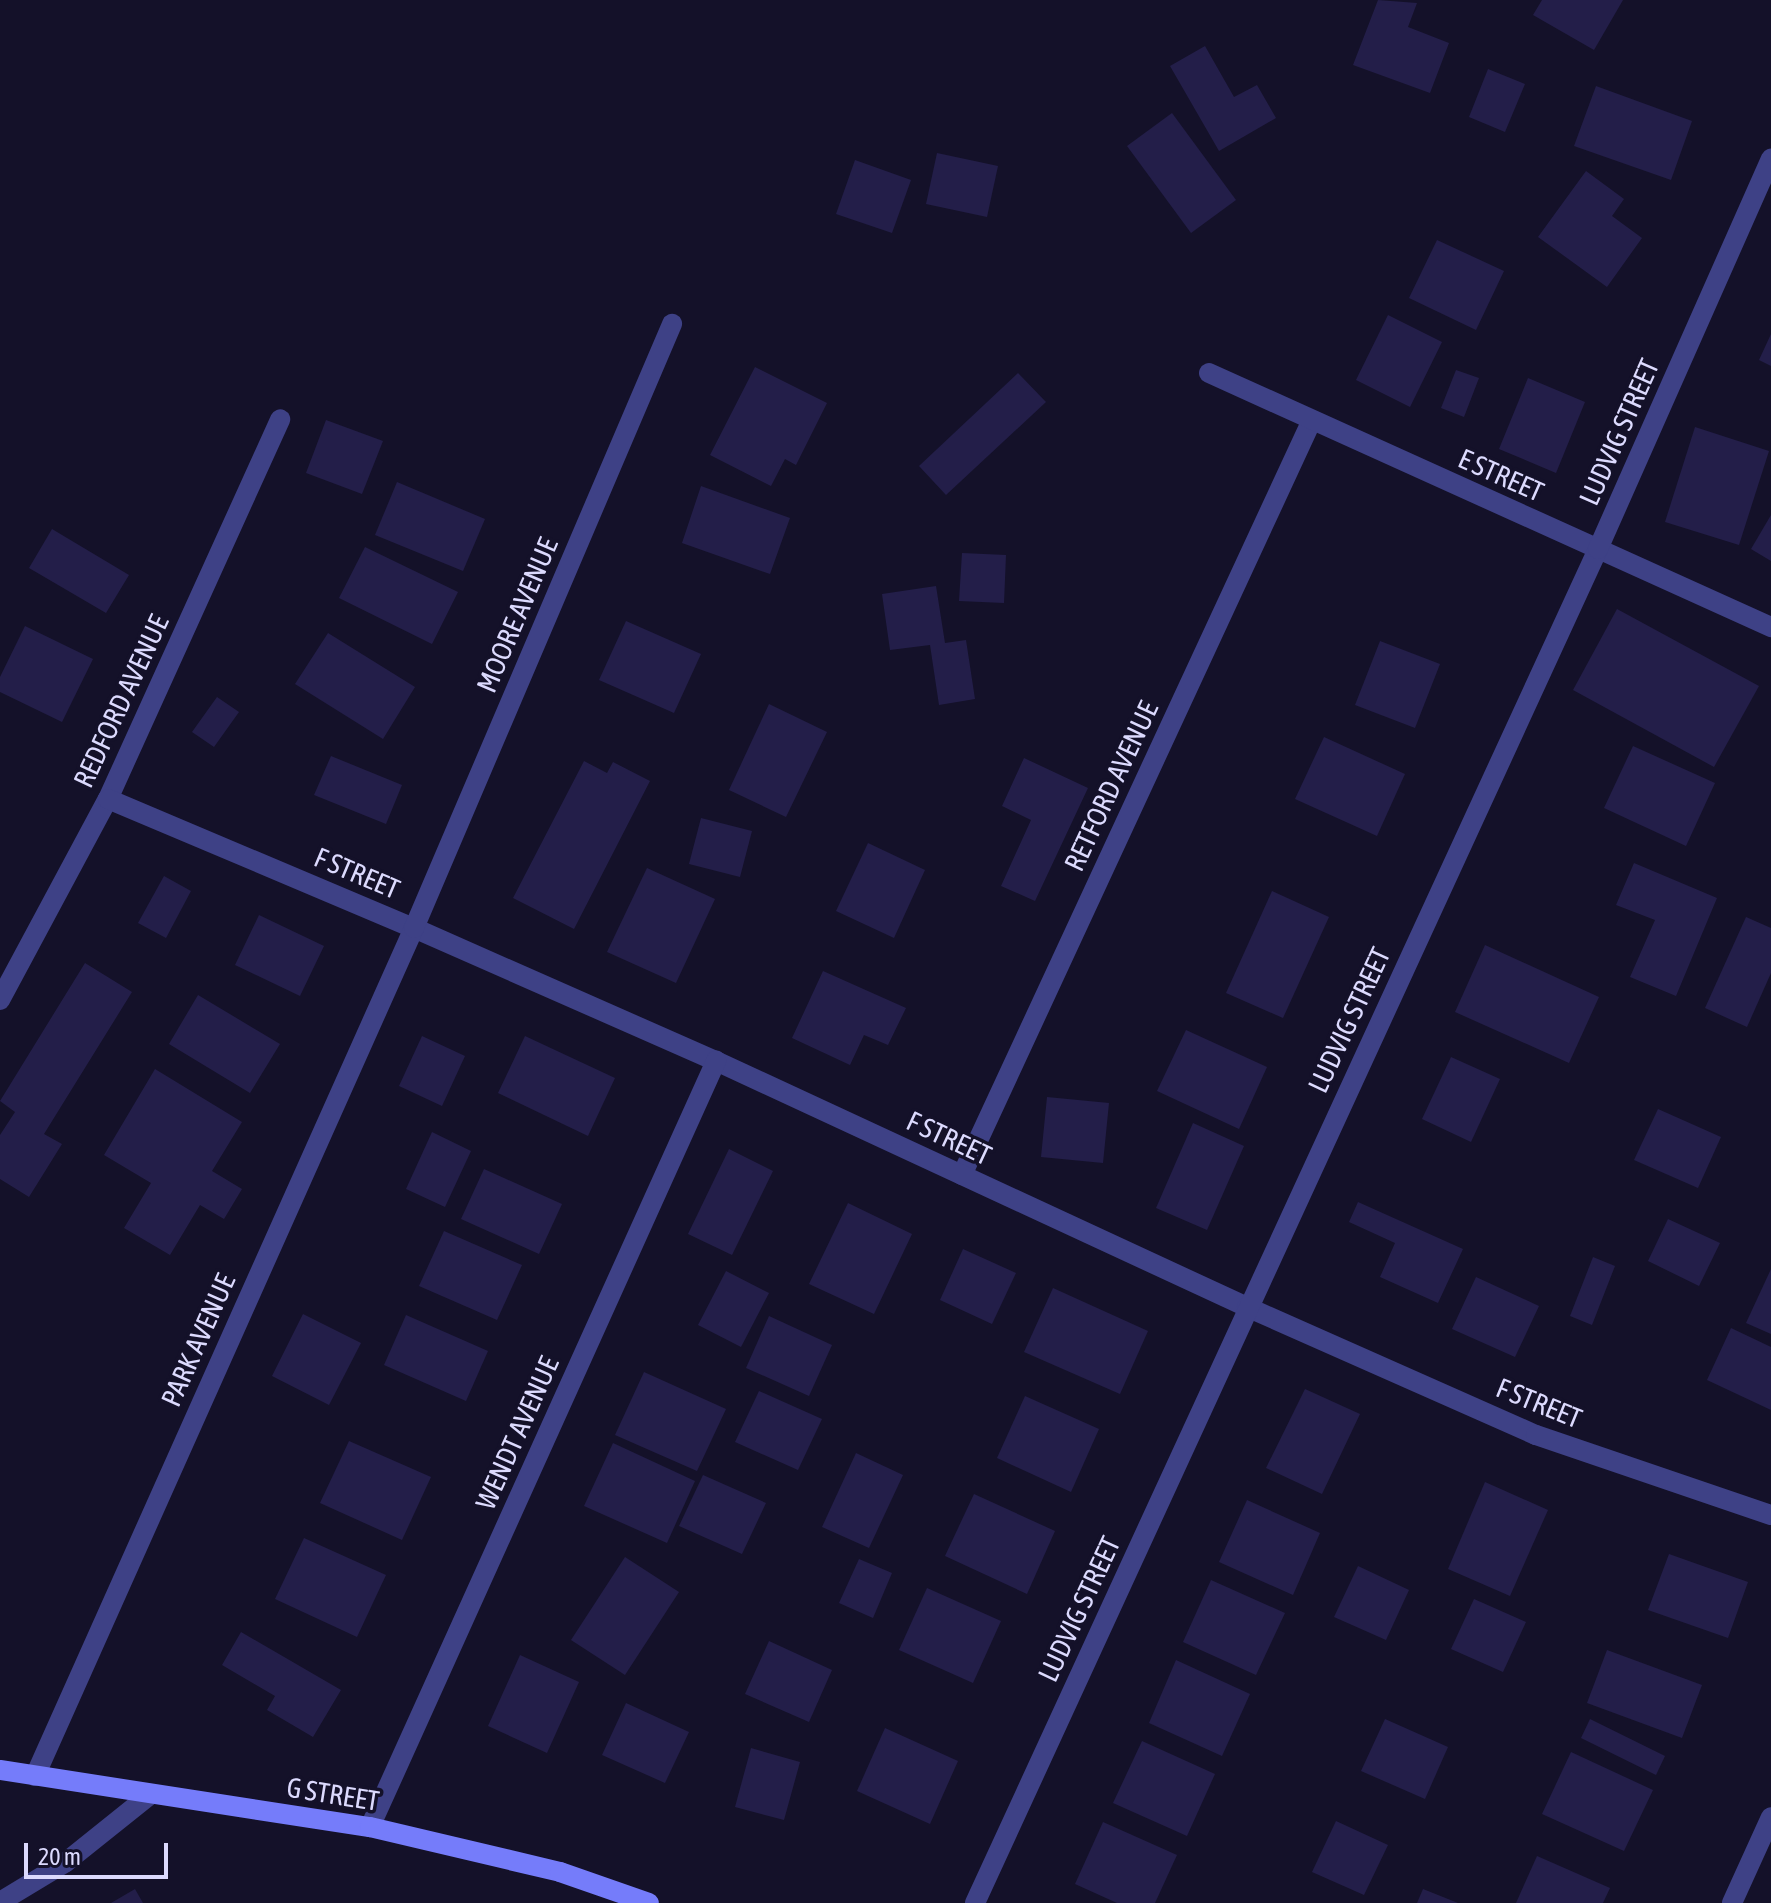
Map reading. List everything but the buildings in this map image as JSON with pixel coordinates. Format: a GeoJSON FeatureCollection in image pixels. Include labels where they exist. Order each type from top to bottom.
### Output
{"type":"FeatureCollection","features":[{"type":"Feature","properties":{"kind":"street","name":"LUDVIG STREET"},"geometry":{"type":"LineString","coordinates":[[975,1903],[1598,549],[1771,159]]}},
{"type":"Feature","properties":{"kind":"street","name":"MOORE AVENUE"},"geometry":{"type":"LineString","coordinates":[[414,928],[672,324]]}},
{"type":"Feature","properties":{"kind":"street","name":"E STREET"},"geometry":{"type":"LineString","coordinates":[[1209,373],[1771,627]]}},
{"type":"Feature","properties":{"kind":"street","name":"REDFORD AVENUE"},"geometry":{"type":"LineString","coordinates":[[0,1000],[108,799],[280,419]]}},
{"type":"Feature","properties":{"kind":"street","name":"RETFORD AVENUE"},"geometry":{"type":"LineString","coordinates":[[962,1175],[1312,420]]}},
{"type":"Feature","properties":{"kind":"street","name":"F STREET"},"geometry":{"type":"LineString","coordinates":[[108,799],[414,928],[716,1061],[1247,1307],[1536,1435],[1771,1515]]}},
{"type":"Feature","properties":{"kind":"street","name":"PARK AVENUE"},"geometry":{"type":"LineString","coordinates":[[35,1776],[414,928]]}},
{"type":"Feature","properties":{"kind":"street","name":"WENDT AVENUE"},"geometry":{"type":"LineString","coordinates":[[370,1827],[716,1061]]}},
{"type":"Feature","properties":{"kind":"street","name":"G STREET"},"geometry":{"type":"LineString","coordinates":[[0,1770],[370,1827],[560,1872],[649,1903]]}},
{"type":"Feature","properties":{"kind":"street"},"geometry":{"type":"LineString","coordinates":[[0,1902],[66,1862],[151,1794]]}},
{"type":"Feature","properties":{"kind":"street"},"geometry":{"type":"LineString","coordinates":[[1732,1903],[1771,1817]]}}]}
